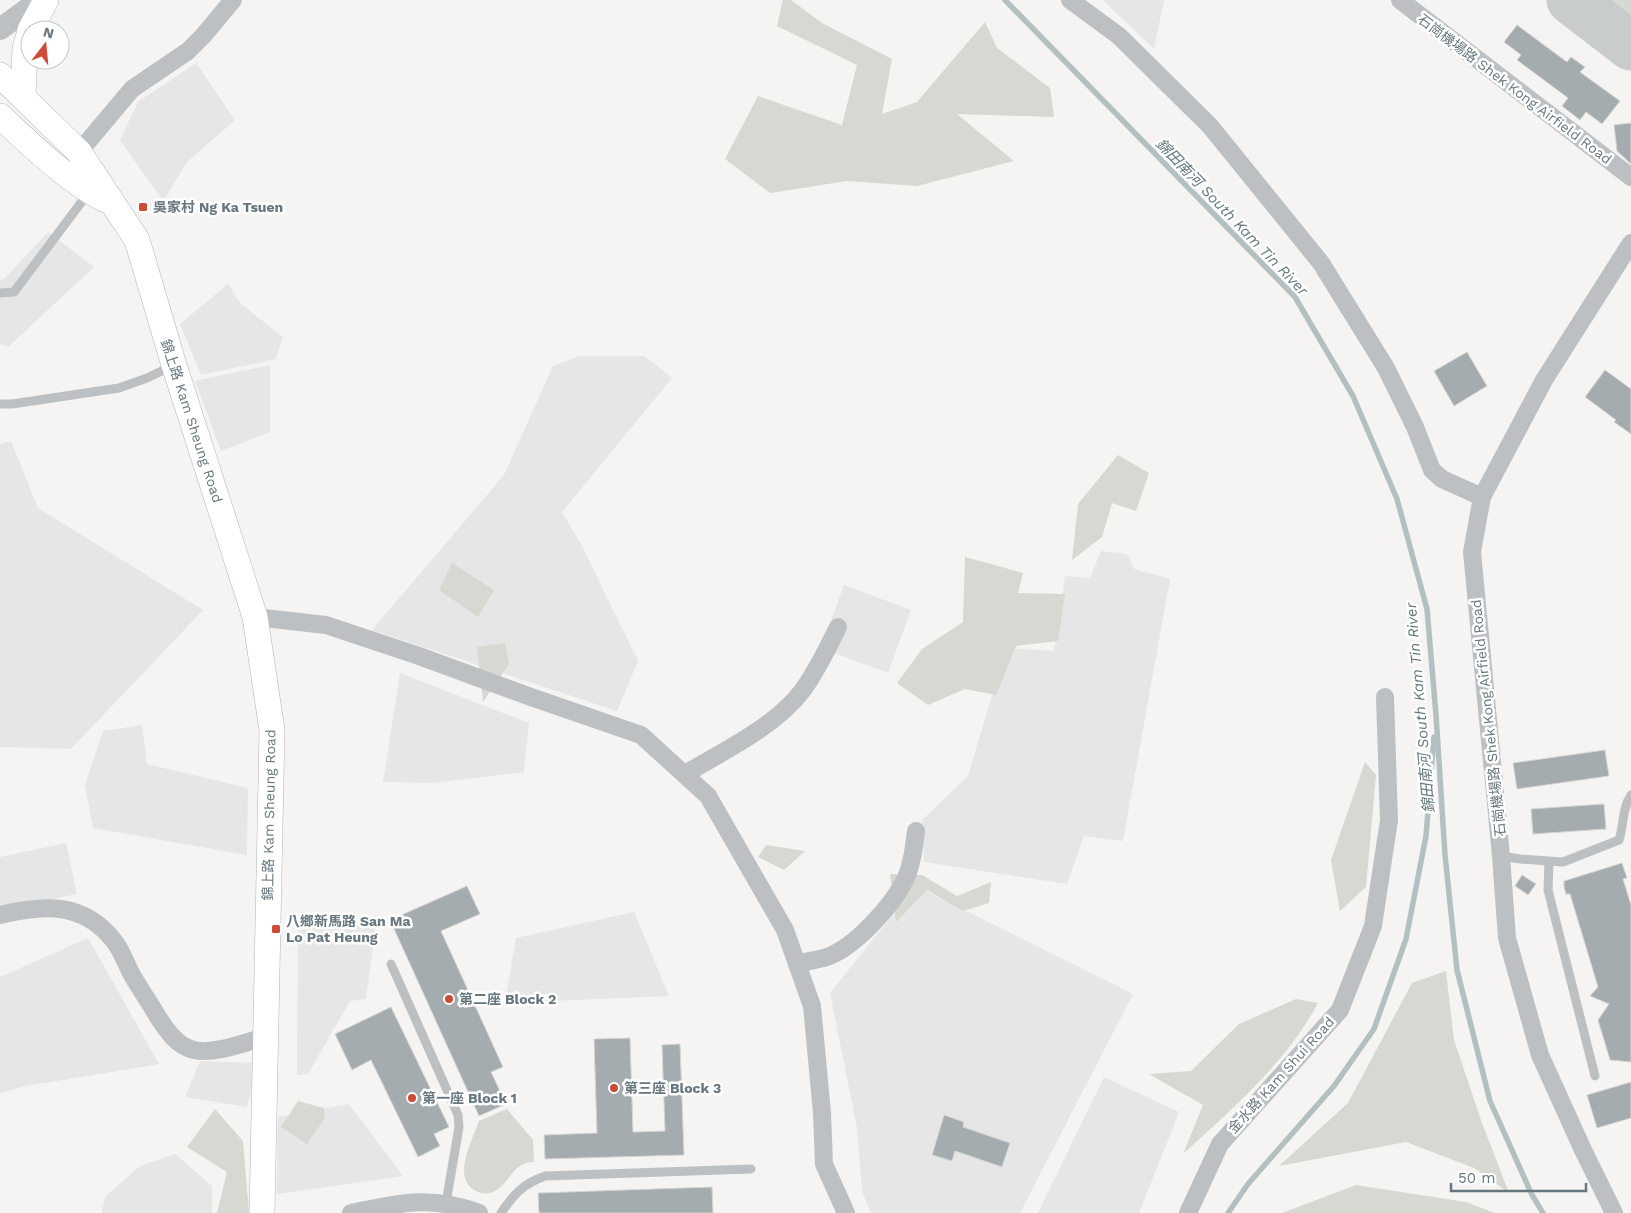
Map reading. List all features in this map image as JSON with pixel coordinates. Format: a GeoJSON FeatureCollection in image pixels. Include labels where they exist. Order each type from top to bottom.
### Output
{"type":"FeatureCollection","features":[{"type":"Feature","properties":{"kind":"main road"},"geometry":{"type":"LineString","coordinates":[[35,20],[46,0]]}},
{"type":"Feature","properties":{"kind":"main road"},"geometry":{"type":"LineString","coordinates":[[22,96],[23,70]]}},
{"type":"Feature","properties":{"kind":"main road","name":"錦上路 Kam Sheung Road"},"geometry":{"type":"LineString","coordinates":[[0,75],[79,152],[137,240],[174,365],[255,617],[272,730],[264,1037],[262,1213]]}},
{"type":"Feature","properties":{"kind":"main road"},"geometry":{"type":"LineString","coordinates":[[0,116],[89,192],[112,203]]}},
{"type":"Feature","properties":{"kind":"street"},"geometry":{"type":"LineString","coordinates":[[0,29],[40,0]]}},
{"type":"Feature","properties":{"kind":"street"},"geometry":{"type":"LineString","coordinates":[[79,152],[132,89],[188,51],[233,0]]}},
{"type":"Feature","properties":{"kind":"street"},"geometry":{"type":"LineString","coordinates":[[1070,0],[1119,36],[1210,126],[1321,263],[1386,368],[1415,427],[1432,470],[1442,478],[1482,497]]}},
{"type":"Feature","properties":{"kind":"street","name":"石崗機場路 Shek Kong Airfield Road"},"geometry":{"type":"LineString","coordinates":[[1400,0],[1631,177]]}},
{"type":"Feature","properties":{"kind":"street","name":"石崗機場路 Shek Kong Airfield Road"},"geometry":{"type":"LineString","coordinates":[[1614,1213],[1540,1055],[1507,938],[1472,552],[1482,497],[1544,380],[1631,243]]}},
{"type":"Feature","properties":{"kind":"street"},"geometry":{"type":"LineString","coordinates":[[255,617],[326,625],[641,735],[708,796],[786,930],[812,1006],[822,1113],[824,1164],[846,1213]]}},
{"type":"Feature","properties":{"kind":"street"},"geometry":{"type":"LineString","coordinates":[[685,774],[752,734],[779,715],[802,691],[820,663],[838,627]]}},
{"type":"Feature","properties":{"kind":"street","name":"金水路 Kam Shui Road"},"geometry":{"type":"LineString","coordinates":[[1188,1213],[1220,1144],[1340,1010],[1373,926],[1389,820],[1385,697]]}},
{"type":"Feature","properties":{"kind":"street"},"geometry":{"type":"LineString","coordinates":[[797,964],[828,957],[852,943],[890,904],[905,879],[912,856],[916,831]]}},
{"type":"Feature","properties":{"kind":"street"},"geometry":{"type":"LineString","coordinates":[[0,915],[25,909],[65,909],[80,913],[102,928],[116,943],[132,975],[164,1027],[177,1042],[194,1050],[207,1051],[264,1037]]}},
{"type":"Feature","properties":{"kind":"street"},"geometry":{"type":"LineString","coordinates":[[351,1213],[396,1203],[420,1204],[479,1213]]}},
{"type":"Feature","properties":{"kind":"lane"},"geometry":{"type":"LineString","coordinates":[[0,293],[14,292],[89,192]]}},
{"type":"Feature","properties":{"kind":"lane"},"geometry":{"type":"LineString","coordinates":[[0,404],[12,404],[119,388],[147,378],[174,365]]}},
{"type":"Feature","properties":{"kind":"lane"},"geometry":{"type":"LineString","coordinates":[[1501,856],[1563,862],[1619,840],[1626,803],[1631,795]]}},
{"type":"Feature","properties":{"kind":"lane"},"geometry":{"type":"LineString","coordinates":[[1549,862],[1548,890],[1595,1076]]}},
{"type":"Feature","properties":{"kind":"lane"},"geometry":{"type":"LineString","coordinates":[[391,964],[458,1115],[458,1133],[445,1208]]}},
{"type":"Feature","properties":{"kind":"lane"},"geometry":{"type":"LineString","coordinates":[[501,1213],[521,1188],[545,1176],[751,1170]]}},
{"type":"Feature","properties":{"kind":"shaded area"},"geometry":{"type":"Polygon","coordinates":[[[783,0],[791,0],[822,23],[892,59],[882,114],[917,102],[985,22],[997,48],[1050,88],[1054,117],[957,114],[1014,161],[917,186],[847,181],[770,193],[725,159],[758,96],[842,125],[857,65],[777,26],[783,0]]]}},
{"type":"Feature","properties":{"kind":"shaded area"},"geometry":{"type":"Polygon","coordinates":[[[1103,0],[1164,0],[1154,49],[1103,0]]]}},
{"type":"Feature","properties":{"kind":"shaded area"},"geometry":{"type":"Polygon","coordinates":[[[1590,0],[1631,0],[1631,32],[1590,0]]]}},
{"type":"Feature","properties":{"kind":"shaded area"},"geometry":{"type":"Polygon","coordinates":[[[196,63],[235,120],[187,162],[163,201],[120,140],[138,102],[196,63]]]}},
{"type":"Feature","properties":{"kind":"shaded area"},"geometry":{"type":"Polygon","coordinates":[[[48,232],[94,267],[8,347],[0,344],[0,280],[5,278],[48,232]]]}},
{"type":"Feature","properties":{"kind":"shaded area"},"geometry":{"type":"Polygon","coordinates":[[[228,284],[241,304],[283,337],[276,359],[201,375],[180,324],[228,284]]]}},
{"type":"Feature","properties":{"kind":"shaded area"},"geometry":{"type":"Polygon","coordinates":[[[579,356],[644,356],[672,378],[562,512],[582,546],[638,661],[617,711],[372,630],[504,475],[553,366],[579,356]]]}},
{"type":"Feature","properties":{"kind":"shaded area"},"geometry":{"type":"Polygon","coordinates":[[[270,365],[270,432],[221,451],[195,381],[270,365]]]}},
{"type":"Feature","properties":{"kind":"shaded area"},"geometry":{"type":"Polygon","coordinates":[[[11,441],[38,508],[203,610],[71,749],[0,747],[0,444],[11,441]]]}},
{"type":"Feature","properties":{"kind":"shaded area"},"geometry":{"type":"Polygon","coordinates":[[[1118,455],[1149,473],[1136,511],[1112,503],[1102,537],[1072,560],[1078,504],[1118,455]]]}},
{"type":"Feature","properties":{"kind":"shaded area"},"geometry":{"type":"Polygon","coordinates":[[[1101,551],[1127,554],[1134,569],[1170,579],[1123,841],[1084,836],[1067,884],[924,862],[922,820],[968,776],[1006,648],[1054,651],[1065,576],[1090,578],[1101,551]]]}},
{"type":"Feature","properties":{"kind":"shaded area"},"geometry":{"type":"Polygon","coordinates":[[[965,557],[1023,573],[1018,593],[1065,594],[1058,641],[1016,646],[996,695],[965,689],[928,705],[897,683],[922,649],[963,622],[965,557]]]}},
{"type":"Feature","properties":{"kind":"shaded area"},"geometry":{"type":"Polygon","coordinates":[[[452,563],[494,590],[478,617],[439,590],[452,563]]]}},
{"type":"Feature","properties":{"kind":"shaded area"},"geometry":{"type":"Polygon","coordinates":[[[844,585],[911,610],[888,673],[821,648],[844,585]]]}},
{"type":"Feature","properties":{"kind":"shaded area"},"geometry":{"type":"Polygon","coordinates":[[[505,643],[509,664],[483,702],[477,647],[505,643]]]}},
{"type":"Feature","properties":{"kind":"shaded area"},"geometry":{"type":"Polygon","coordinates":[[[400,673],[529,723],[524,772],[432,783],[383,782],[400,673]]]}},
{"type":"Feature","properties":{"kind":"shaded area"},"geometry":{"type":"Polygon","coordinates":[[[142,725],[147,764],[248,788],[247,855],[93,828],[85,785],[103,731],[142,725]]]}},
{"type":"Feature","properties":{"kind":"shaded area"},"geometry":{"type":"Polygon","coordinates":[[[1365,762],[1376,775],[1366,887],[1340,911],[1331,860],[1365,762]]]}},
{"type":"Feature","properties":{"kind":"shaded area"},"geometry":{"type":"Polygon","coordinates":[[[66,843],[77,894],[0,910],[0,857],[66,843]]]}},
{"type":"Feature","properties":{"kind":"shaded area"},"geometry":{"type":"Polygon","coordinates":[[[766,845],[805,851],[784,870],[758,857],[766,845]]]}},
{"type":"Feature","properties":{"kind":"shaded area"},"geometry":{"type":"Polygon","coordinates":[[[890,874],[922,875],[957,896],[991,882],[989,903],[963,911],[927,890],[896,922],[890,874]]]}},
{"type":"Feature","properties":{"kind":"shaded area"},"geometry":{"type":"Polygon","coordinates":[[[916,886],[1133,994],[1020,1213],[871,1213],[862,1191],[857,1128],[830,993],[916,886]]]}},
{"type":"Feature","properties":{"kind":"shaded area"},"geometry":{"type":"Polygon","coordinates":[[[634,912],[669,996],[505,1003],[516,938],[634,912]]]}},
{"type":"Feature","properties":{"kind":"shaded area"},"geometry":{"type":"Polygon","coordinates":[[[298,918],[376,924],[366,999],[350,1001],[308,1074],[297,1075],[298,918]]]}},
{"type":"Feature","properties":{"kind":"shaded area"},"geometry":{"type":"Polygon","coordinates":[[[88,938],[159,1064],[26,1086],[0,1093],[0,977],[88,938]]]}},
{"type":"Feature","properties":{"kind":"shaded area"},"geometry":{"type":"Polygon","coordinates":[[[1446,971],[1454,1040],[1482,1123],[1509,1193],[1474,1168],[1406,1142],[1279,1166],[1348,1103],[1412,983],[1446,971]]]}},
{"type":"Feature","properties":{"kind":"shaded area"},"geometry":{"type":"Polygon","coordinates":[[[1296,999],[1318,1003],[1290,1046],[1257,1084],[1183,1154],[1203,1105],[1149,1074],[1191,1071],[1239,1024],[1296,999]]]}},
{"type":"Feature","properties":{"kind":"shaded area"},"geometry":{"type":"Polygon","coordinates":[[[200,1061],[257,1063],[247,1107],[185,1097],[200,1061]]]}},
{"type":"Feature","properties":{"kind":"shaded area"},"geometry":{"type":"Polygon","coordinates":[[[1104,1077],[1179,1112],[1139,1213],[1038,1213],[1104,1077]]]}},
{"type":"Feature","properties":{"kind":"shaded area"},"geometry":{"type":"Polygon","coordinates":[[[298,1101],[324,1108],[325,1118],[307,1144],[281,1127],[298,1101]]]}},
{"type":"Feature","properties":{"kind":"shaded area"},"geometry":{"type":"Polygon","coordinates":[[[349,1104],[403,1176],[277,1194],[278,1117],[349,1104]]]}},
{"type":"Feature","properties":{"kind":"shaded area"},"geometry":{"type":"Polygon","coordinates":[[[215,1109],[243,1141],[249,1213],[217,1213],[227,1172],[187,1147],[215,1109]]]}},
{"type":"Feature","properties":{"kind":"shaded area"},"geometry":{"type":"Polygon","coordinates":[[[507,1109],[533,1140],[534,1162],[517,1168],[496,1191],[482,1193],[476,1191],[465,1178],[464,1169],[468,1149],[479,1121],[507,1109]]]}},
{"type":"Feature","properties":{"kind":"shaded area"},"geometry":{"type":"Polygon","coordinates":[[[175,1154],[212,1186],[212,1213],[102,1213],[105,1197],[140,1166],[175,1154]]]}},
{"type":"Feature","properties":{"kind":"shaded area"},"geometry":{"type":"Polygon","coordinates":[[[1356,1185],[1466,1202],[1495,1213],[1282,1213],[1356,1185]]]}},
{"type":"Feature","properties":{"kind":"building"},"geometry":{"type":"Polygon","coordinates":[[[1517,25],[1567,62],[1571,57],[1585,67],[1580,72],[1620,101],[1602,124],[1586,112],[1580,120],[1562,106],[1568,98],[1517,60],[1521,55],[1504,42],[1517,25]]]}},
{"type":"Feature","properties":{"kind":"building"},"geometry":{"type":"Polygon","coordinates":[[[1631,123],[1631,164],[1617,151],[1614,125],[1631,123]]]}},
{"type":"Feature","properties":{"kind":"building"},"geometry":{"type":"Polygon","coordinates":[[[1467,352],[1487,386],[1454,406],[1434,371],[1467,352]]]}},
{"type":"Feature","properties":{"kind":"building"},"geometry":{"type":"Polygon","coordinates":[[[1605,370],[1631,389],[1631,434],[1614,422],[1616,420],[1585,397],[1605,370]]]}},
{"type":"Feature","properties":{"kind":"building"},"geometry":{"type":"Polygon","coordinates":[[[1605,750],[1609,776],[1517,789],[1513,763],[1605,750]]]}},
{"type":"Feature","properties":{"kind":"building"},"geometry":{"type":"Polygon","coordinates":[[[1604,804],[1606,829],[1533,834],[1531,809],[1604,804]]]}},
{"type":"Feature","properties":{"kind":"building"},"geometry":{"type":"Polygon","coordinates":[[[1622,863],[1627,878],[1623,879],[1631,905],[1631,1062],[1610,1060],[1598,1020],[1609,1004],[1590,996],[1598,987],[1570,894],[1566,894],[1564,887],[1564,881],[1622,863]]]}},
{"type":"Feature","properties":{"kind":"building"},"geometry":{"type":"Polygon","coordinates":[[[1522,875],[1536,884],[1528,895],[1515,886],[1522,875]]]}},
{"type":"Feature","properties":{"kind":"building","name":"第二座 Block 2"},"geometry":{"type":"Polygon","coordinates":[[[467,886],[480,914],[441,931],[503,1067],[491,1072],[506,1104],[479,1116],[390,920],[467,886]]]}},
{"type":"Feature","properties":{"kind":"building","name":"第一座 Block 1"},"geometry":{"type":"Polygon","coordinates":[[[391,1007],[449,1127],[434,1134],[440,1146],[418,1157],[371,1060],[352,1070],[335,1034],[391,1007]]]}},
{"type":"Feature","properties":{"kind":"building","name":"第三座 Block 3"},"geometry":{"type":"Polygon","coordinates":[[[630,1038],[633,1132],[665,1131],[662,1045],[680,1044],[684,1155],[545,1159],[544,1135],[597,1133],[594,1039],[630,1038]]]}},
{"type":"Feature","properties":{"kind":"building"},"geometry":{"type":"Polygon","coordinates":[[[1631,1082],[1631,1118],[1597,1128],[1587,1095],[1631,1082]]]}},
{"type":"Feature","properties":{"kind":"building"},"geometry":{"type":"Polygon","coordinates":[[[944,1115],[964,1122],[963,1127],[1010,1143],[1002,1167],[955,1151],[952,1161],[932,1155],[944,1115]]]}},
{"type":"Feature","properties":{"kind":"building"},"geometry":{"type":"Polygon","coordinates":[[[712,1187],[713,1213],[539,1213],[538,1193],[712,1187]]]}},
{"type":"Feature","properties":{"kind":"waterway","name":"錦田南河 South Kam Tin River"},"geometry":{"type":"LineString","coordinates":[[1005,0],[1295,297],[1353,396],[1397,499],[1427,609],[1445,855],[1457,970],[1490,1101],[1532,1195],[1543,1213]]}},
{"type":"Feature","properties":{"kind":"waterway"},"geometry":{"type":"LineString","coordinates":[[1228,1213],[1248,1184],[1334,1086],[1374,1029],[1406,939],[1426,836],[1434,737]]}},
{"type":"Feature","properties":{"kind":"taxiway"},"geometry":{"type":"LineString","coordinates":[[1571,0],[1631,46]]}},
{"type":"Feature","properties":{"kind":"place","name":"吳家村 Ng Ka Tsuen"},"geometry":{"type":"Point","coordinates":[143,207]}},
{"type":"Feature","properties":{"kind":"place","name":"八鄉新馬路 San Ma Lo Pat Heung"},"geometry":{"type":"Point","coordinates":[276,929]}},
{"type":"Feature","properties":{"kind":"place","name":"第二座 Block 2"},"geometry":{"type":"Point","coordinates":[449,999]}},
{"type":"Feature","properties":{"kind":"place","name":"第三座 Block 3"},"geometry":{"type":"Point","coordinates":[614,1088]}},
{"type":"Feature","properties":{"kind":"place","name":"第一座 Block 1"},"geometry":{"type":"Point","coordinates":[412,1098]}}]}
